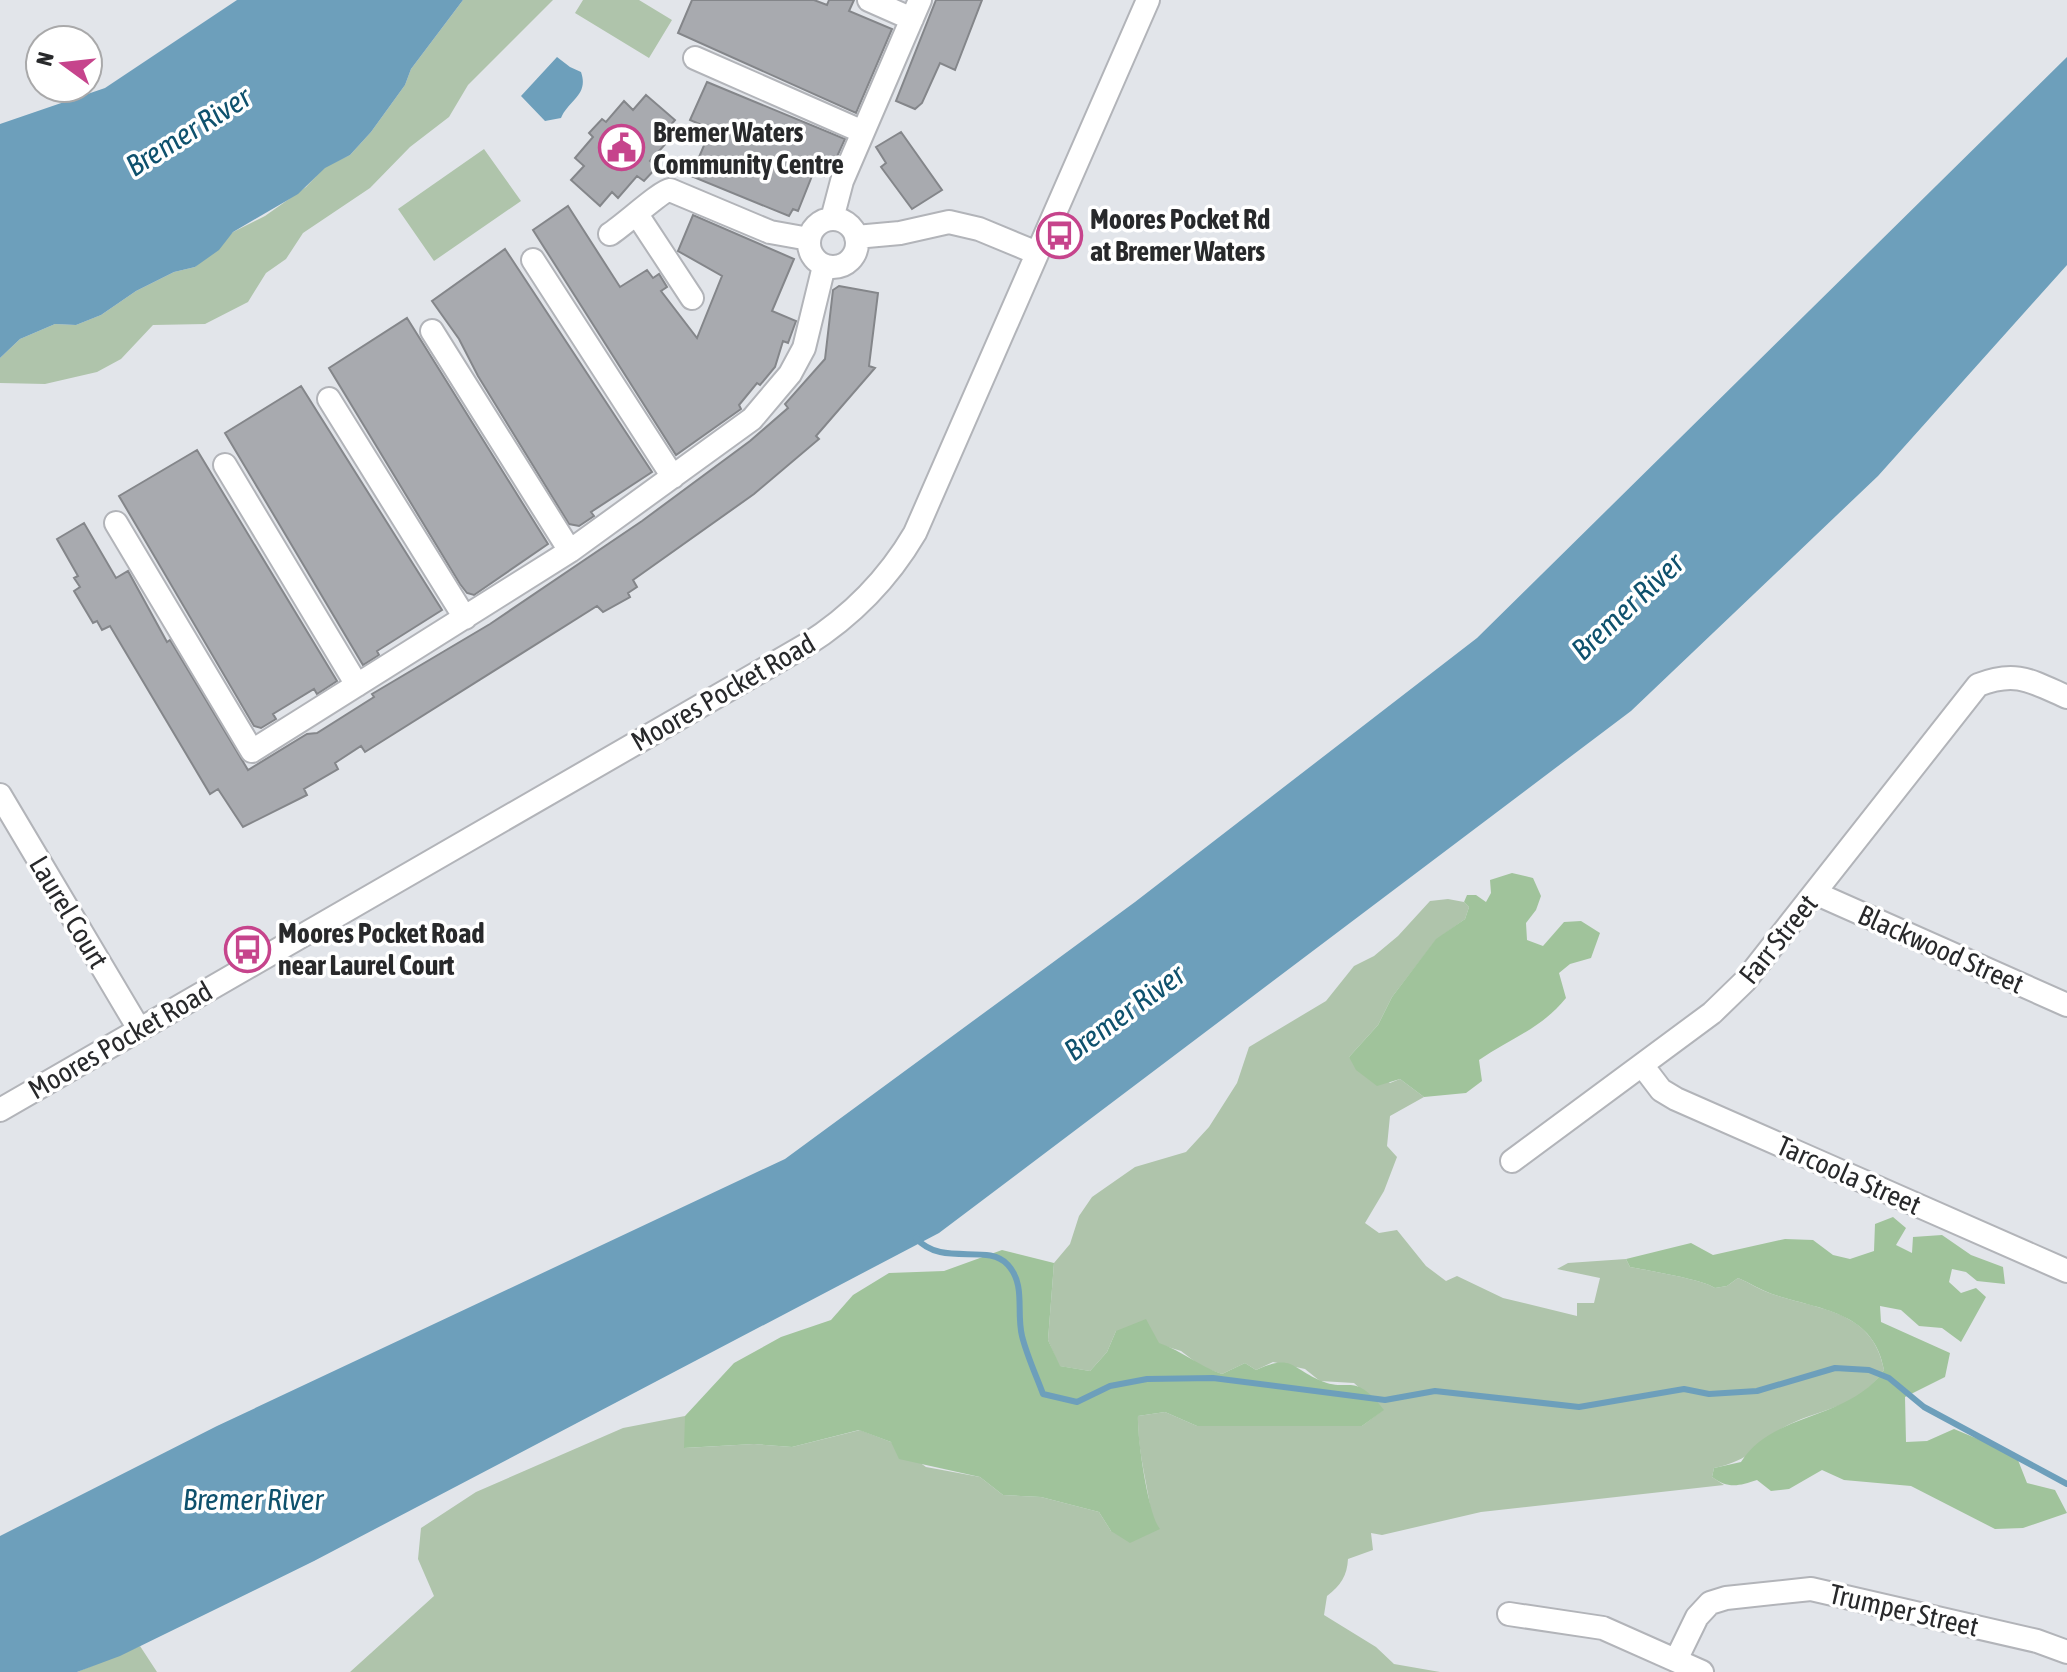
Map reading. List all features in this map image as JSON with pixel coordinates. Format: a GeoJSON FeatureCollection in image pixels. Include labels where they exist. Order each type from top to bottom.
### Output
{"type":"FeatureCollection","features":[{"type":"Feature","properties":{"kind":"street"},"geometry":{"type":"LineString","coordinates":[[832,219],[842,181],[916,9],[869,0]]}},
{"type":"Feature","properties":{"kind":"street","name":"Moores Pocket Road"},"geometry":{"type":"LineString","coordinates":[[0,1110],[840,622],[893,568],[915,533],[1148,0]]}},
{"type":"Feature","properties":{"kind":"street"},"geometry":{"type":"LineString","coordinates":[[695,58],[863,132]]}},
{"type":"Feature","properties":{"kind":"street"},"geometry":{"type":"LineString","coordinates":[[610,234],[638,216],[658,193],[673,190],[770,232],[809,239]]}},
{"type":"Feature","properties":{"kind":"street"},"geometry":{"type":"LineString","coordinates":[[638,216],[692,298]]}},
{"type":"Feature","properties":{"kind":"street"},"geometry":{"type":"LineString","coordinates":[[832,219],[847,223],[856,237],[856,248],[849,261],[835,267],[824,266],[812,256],[809,239],[818,223],[832,219]]}},
{"type":"Feature","properties":{"kind":"street"},"geometry":{"type":"LineString","coordinates":[[856,237],[900,233],[937,222],[954,222],[1037,253]]}},
{"type":"Feature","properties":{"kind":"street"},"geometry":{"type":"LineString","coordinates":[[533,260],[673,477]]}},
{"type":"Feature","properties":{"kind":"street"},"geometry":{"type":"LineString","coordinates":[[116,523],[252,751],[570,551],[752,419],[790,374],[809,336],[824,266]]}},
{"type":"Feature","properties":{"kind":"street"},"geometry":{"type":"LineString","coordinates":[[432,331],[570,551]]}},
{"type":"Feature","properties":{"kind":"street"},"geometry":{"type":"LineString","coordinates":[[329,399],[465,618]]}},
{"type":"Feature","properties":{"kind":"street"},"geometry":{"type":"LineString","coordinates":[[225,465],[357,685]]}},
{"type":"Feature","properties":{"kind":"street","name":"Farr Street"},"geometry":{"type":"LineString","coordinates":[[1512,1161],[1712,1013],[1745,981],[1978,685],[2001,676],[2024,678],[2067,697]]}},
{"type":"Feature","properties":{"kind":"street","name":"Laurel Court"},"geometry":{"type":"LineString","coordinates":[[0,795],[139,1029]]}},
{"type":"Feature","properties":{"kind":"street","name":"Blackwood Street"},"geometry":{"type":"LineString","coordinates":[[1815,893],[2067,1005]]}},
{"type":"Feature","properties":{"kind":"street","name":"Tarcoola Street"},"geometry":{"type":"LineString","coordinates":[[1642,1065],[1661,1090],[1676,1099],[2067,1271]]}},
{"type":"Feature","properties":{"kind":"street","name":"Trumper Street"},"geometry":{"type":"LineString","coordinates":[[1676,1660],[1697,1617],[1710,1603],[1726,1598],[1811,1589],[1964,1623],[2067,1652]]}},
{"type":"Feature","properties":{"kind":"street"},"geometry":{"type":"LineString","coordinates":[[1509,1614],[1603,1628],[1702,1672]]}},
{"type":"Feature","properties":{"kind":"green space"},"geometry":{"type":"Polygon","coordinates":[[[463,0],[553,0],[468,85],[449,117],[410,147],[370,188],[303,233],[286,259],[266,273],[248,302],[205,324],[153,325],[121,359],[97,372],[45,384],[0,383],[0,358],[20,339],[55,324],[76,325],[101,315],[136,291],[174,272],[195,267],[233,232],[265,216],[306,187],[325,167],[350,155],[371,132],[405,85],[411,69],[463,0]]]}},
{"type":"Feature","properties":{"kind":"green space"},"geometry":{"type":"Polygon","coordinates":[[[583,0],[639,0],[672,20],[649,58],[575,13],[583,0]]]}},
{"type":"Feature","properties":{"kind":"green space"},"geometry":{"type":"Polygon","coordinates":[[[484,149],[521,201],[434,261],[398,209],[484,149]]]}},
{"type":"Feature","properties":{"kind":"green space"},"geometry":{"type":"Polygon","coordinates":[[[1512,873],[1533,878],[1541,896],[1536,910],[1526,923],[1527,940],[1543,946],[1564,922],[1581,921],[1600,933],[1591,958],[1570,964],[1559,973],[1566,998],[1536,1025],[1479,1060],[1482,1081],[1466,1093],[1424,1097],[1400,1079],[1377,1086],[1356,1070],[1349,1057],[1378,1025],[1392,997],[1436,939],[1465,919],[1469,907],[1464,902],[1467,895],[1476,895],[1486,902],[1491,893],[1490,880],[1512,873]]]}},
{"type":"Feature","properties":{"kind":"green space"},"geometry":{"type":"Polygon","coordinates":[[[1448,899],[1464,902],[1469,907],[1465,919],[1436,940],[1392,997],[1378,1025],[1349,1057],[1390,1083],[1400,1079],[1424,1097],[1390,1116],[1387,1146],[1397,1157],[1384,1191],[1365,1223],[1379,1233],[1397,1230],[1426,1266],[1446,1281],[1457,1276],[1503,1298],[1577,1316],[1577,1303],[1594,1303],[1600,1278],[1557,1269],[1568,1263],[1626,1259],[1630,1267],[1687,1278],[1715,1288],[1727,1286],[1738,1278],[1768,1292],[1826,1309],[1856,1324],[1869,1335],[1878,1350],[1884,1370],[1874,1383],[1852,1400],[1788,1425],[1739,1460],[1714,1468],[1712,1477],[1724,1485],[1481,1512],[1382,1535],[1371,1533],[1373,1550],[1348,1559],[1342,1580],[1327,1596],[1324,1615],[1376,1647],[1394,1664],[1440,1672],[350,1672],[434,1596],[418,1559],[421,1528],[476,1492],[623,1428],[685,1416],[685,1448],[754,1444],[792,1447],[860,1430],[891,1442],[926,1467],[980,1477],[1003,1495],[1041,1497],[1099,1512],[1111,1531],[1152,1520],[1138,1416],[1165,1412],[1197,1426],[1362,1426],[1383,1410],[1354,1383],[1320,1381],[1305,1369],[1273,1362],[1256,1370],[1245,1363],[1222,1374],[1202,1367],[1181,1351],[1116,1331],[1107,1352],[1090,1371],[1059,1366],[1048,1340],[1054,1263],[1070,1244],[1079,1216],[1092,1197],[1135,1167],[1186,1152],[1209,1127],[1237,1083],[1249,1047],[1326,1001],[1354,966],[1374,956],[1398,936],[1430,901],[1448,899]]]}},
{"type":"Feature","properties":{"kind":"green space"},"geometry":{"type":"Polygon","coordinates":[[[1893,1217],[1906,1228],[1896,1245],[1912,1253],[1913,1237],[1942,1235],[1971,1255],[2003,1267],[2005,1284],[1977,1281],[1966,1272],[1952,1269],[1949,1282],[1961,1293],[1976,1288],[1986,1297],[1961,1342],[1942,1328],[1919,1326],[1901,1310],[1880,1306],[1881,1322],[1950,1353],[1945,1377],[1905,1397],[1906,1442],[1927,1441],[1954,1429],[2016,1455],[2027,1483],[2055,1490],[2067,1513],[2023,1528],[1995,1529],[1911,1486],[1844,1480],[1822,1470],[1789,1489],[1771,1491],[1757,1480],[1734,1485],[1712,1477],[1714,1468],[1741,1462],[1755,1445],[1772,1433],[1851,1399],[1869,1387],[1884,1370],[1878,1350],[1869,1335],[1842,1316],[1772,1294],[1738,1278],[1727,1286],[1715,1288],[1687,1278],[1630,1267],[1626,1259],[1691,1243],[1713,1255],[1785,1239],[1813,1240],[1833,1255],[1850,1259],[1874,1251],[1875,1224],[1893,1217]]]}},
{"type":"Feature","properties":{"kind":"green space"},"geometry":{"type":"Polygon","coordinates":[[[1002,1250],[1054,1263],[1048,1340],[1060,1366],[1090,1371],[1107,1352],[1116,1331],[1146,1319],[1159,1343],[1222,1374],[1245,1363],[1256,1370],[1277,1363],[1290,1364],[1329,1384],[1352,1385],[1365,1390],[1384,1410],[1362,1426],[1197,1426],[1165,1412],[1138,1416],[1148,1493],[1160,1529],[1130,1543],[1111,1531],[1099,1512],[1041,1497],[1003,1495],[980,1477],[899,1459],[891,1442],[859,1430],[792,1447],[754,1444],[684,1448],[685,1416],[734,1363],[781,1337],[831,1320],[853,1295],[889,1273],[944,1271],[1002,1250]]]}},
{"type":"Feature","properties":{"kind":"green space"},"geometry":{"type":"Polygon","coordinates":[[[140,1646],[157,1672],[77,1672],[140,1646]]]}},
{"type":"Feature","properties":{"kind":"water","name":"Bremer River"},"geometry":{"type":"Polygon","coordinates":[[[237,0],[463,0],[411,69],[405,85],[371,132],[350,155],[325,168],[298,194],[233,232],[219,250],[195,267],[174,272],[136,291],[101,315],[76,325],[55,324],[20,339],[0,358],[0,124],[58,104],[104,104],[105,88],[237,0]]]}},
{"type":"Feature","properties":{"kind":"water"},"geometry":{"type":"Polygon","coordinates":[[[557,57],[581,72],[582,86],[561,118],[545,121],[521,96],[557,57]]]}},
{"type":"Feature","properties":{"kind":"water","name":"Bremer River"},"geometry":{"type":"Polygon","coordinates":[[[2067,57],[2067,265],[1878,476],[1631,711],[939,1233],[314,1561],[120,1656],[77,1672],[0,1672],[0,1536],[217,1426],[785,1159],[1135,902],[1477,638],[2067,57]]]}},
{"type":"Feature","properties":{"kind":"building"},"geometry":{"type":"Polygon","coordinates":[[[692,0],[814,0],[827,5],[829,0],[854,0],[849,11],[892,29],[856,113],[678,33],[692,0]]]}},
{"type":"Feature","properties":{"kind":"building"},"geometry":{"type":"Polygon","coordinates":[[[936,0],[982,0],[955,70],[940,63],[922,103],[915,109],[896,101],[936,0]]]}},
{"type":"Feature","properties":{"kind":"building"},"geometry":{"type":"Polygon","coordinates":[[[707,82],[845,139],[835,161],[830,159],[824,176],[814,171],[798,211],[793,209],[789,216],[691,176],[711,129],[690,120],[707,82]]]}},
{"type":"Feature","properties":{"kind":"building","name":"Bremer Waters Community Centre"},"geometry":{"type":"Polygon","coordinates":[[[646,95],[675,120],[663,134],[670,139],[650,161],[657,167],[644,181],[637,176],[618,198],[612,192],[600,206],[571,180],[584,166],[575,158],[593,137],[589,133],[602,119],[606,122],[624,101],[633,110],[646,95]]]}},
{"type":"Feature","properties":{"kind":"building"},"geometry":{"type":"Polygon","coordinates":[[[901,132],[942,190],[912,209],[881,167],[886,163],[876,147],[901,132]]]}},
{"type":"Feature","properties":{"kind":"building"},"geometry":{"type":"Polygon","coordinates":[[[568,206],[620,287],[647,270],[653,278],[659,274],[667,287],[661,291],[697,338],[722,276],[678,251],[693,215],[794,259],[772,311],[796,321],[788,343],[783,341],[775,367],[739,405],[741,409],[676,455],[533,230],[568,206]]]}},
{"type":"Feature","properties":{"kind":"building"},"geometry":{"type":"Polygon","coordinates":[[[505,249],[652,472],[591,512],[594,516],[579,526],[569,524],[478,376],[459,339],[432,301],[505,249]]]}},
{"type":"Feature","properties":{"kind":"building"},"geometry":{"type":"Polygon","coordinates":[[[839,286],[878,293],[869,366],[875,368],[816,436],[819,439],[754,494],[633,580],[637,587],[628,593],[630,597],[603,612],[597,606],[365,752],[361,746],[335,763],[338,769],[304,789],[307,795],[243,827],[218,789],[210,794],[110,626],[102,630],[97,621],[93,623],[74,591],[80,587],[74,578],[78,576],[57,539],[84,523],[116,578],[128,571],[167,642],[170,640],[248,770],[307,734],[317,733],[374,697],[372,694],[490,624],[642,521],[750,441],[788,408],[785,404],[825,359],[833,290],[839,286]]]}},
{"type":"Feature","properties":{"kind":"building"},"geometry":{"type":"Polygon","coordinates":[[[407,318],[548,544],[474,595],[467,593],[460,584],[329,368],[407,318]]]}},
{"type":"Feature","properties":{"kind":"building"},"geometry":{"type":"Polygon","coordinates":[[[301,386],[442,610],[377,651],[379,655],[363,665],[225,433],[301,386]]]}},
{"type":"Feature","properties":{"kind":"building"},"geometry":{"type":"Polygon","coordinates":[[[197,450],[337,681],[317,694],[314,689],[273,714],[276,719],[261,728],[254,726],[119,496],[197,450]]]}},
{"type":"Feature","properties":{"kind":"waterway"},"geometry":{"type":"LineString","coordinates":[[916,1238],[939,1252],[989,1255],[1008,1265],[1019,1290],[1022,1336],[1043,1394],[1077,1402],[1110,1386],[1147,1379],[1213,1378],[1385,1400],[1435,1391],[1579,1407],[1684,1389],[1709,1394],[1757,1391],[1835,1368],[1869,1370],[1889,1378],[1924,1407],[2067,1484]]}},
{"type":"Feature","properties":{"kind":"place","name":"Bremer Waters Community Centre"},"geometry":{"type":"Point","coordinates":[622,148]}},
{"type":"Feature","properties":{"kind":"place","name":"Moores Pocket Rd at Bremer Waters"},"geometry":{"type":"Point","coordinates":[1059,235]}},
{"type":"Feature","properties":{"kind":"place","name":"Moores Pocket Road near Laurel Court"},"geometry":{"type":"Point","coordinates":[247,949]}}]}
